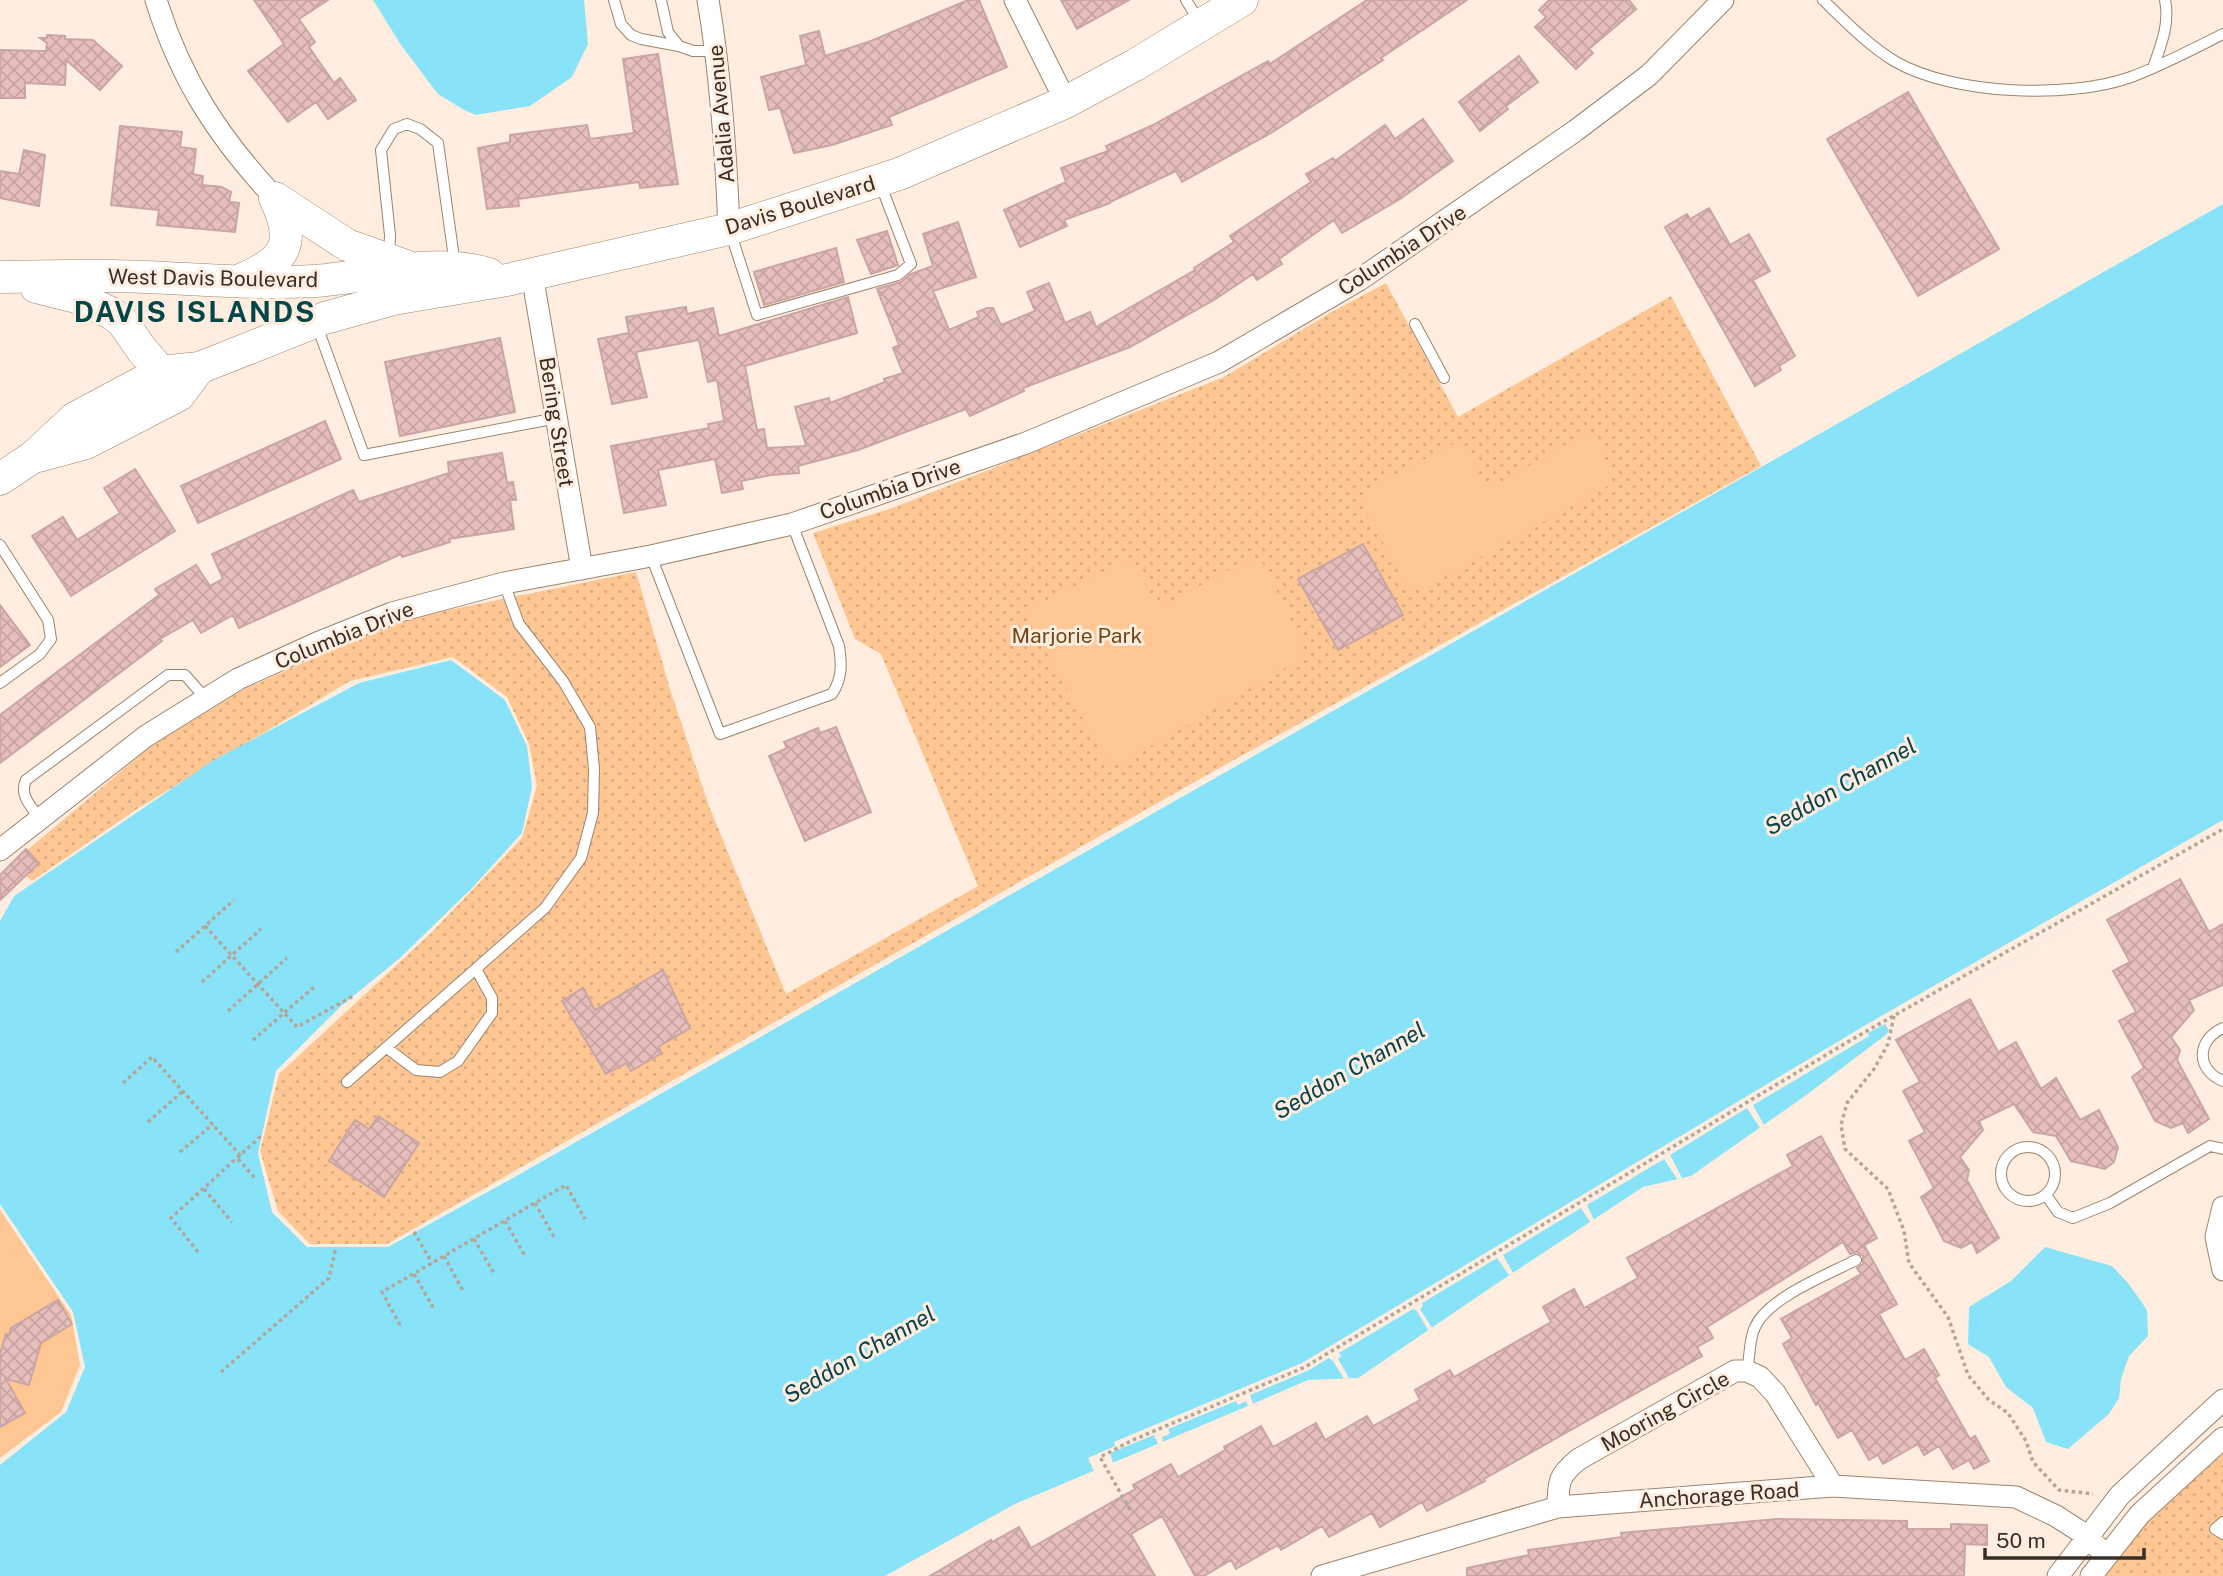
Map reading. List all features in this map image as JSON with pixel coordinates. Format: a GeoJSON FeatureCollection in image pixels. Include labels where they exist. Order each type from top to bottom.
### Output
{"type":"FeatureCollection","features":[{"type":"Feature","properties":{"kind":"street"},"geometry":{"type":"LineString","coordinates":[[156,0],[176,51],[205,111],[236,155],[275,198],[338,241],[397,275],[457,278],[468,268],[520,277]]}},
{"type":"Feature","properties":{"kind":"street","name":"Adalia Avenue"},"geometry":{"type":"LineString","coordinates":[[708,0],[716,51],[729,229]]}},
{"type":"Feature","properties":{"kind":"street"},"geometry":{"type":"LineString","coordinates":[[1015,0],[1066,102]]}},
{"type":"Feature","properties":{"kind":"street","name":"Davis Boulevard"},"geometry":{"type":"LineString","coordinates":[[520,277],[729,229],[880,181],[1066,102],[1194,13],[1242,0]]}},
{"type":"Feature","properties":{"kind":"street","name":"Columbia Drive"},"geometry":{"type":"LineString","coordinates":[[0,850],[146,736],[238,679],[317,643],[392,613],[505,583],[651,556],[792,524],[1026,443],[1219,362],[1359,280],[1575,131],[1649,75],[1723,0]]}},
{"type":"Feature","properties":{"kind":"street"},"geometry":{"type":"LineString","coordinates":[[238,281],[267,268],[284,248],[287,237],[284,217],[275,198]]}},
{"type":"Feature","properties":{"kind":"street"},"geometry":{"type":"LineString","coordinates":[[0,479],[33,457],[75,418],[161,372],[198,368],[321,320],[397,275]]}},
{"type":"Feature","properties":{"kind":"street","name":"West Davis Boulevard"},"geometry":{"type":"LineString","coordinates":[[0,277],[113,276],[316,281],[397,275]]}},
{"type":"Feature","properties":{"kind":"street","name":"West Davis Boulevard"},"geometry":{"type":"LineString","coordinates":[[0,277],[76,298],[111,313],[122,321],[161,372]]}},
{"type":"Feature","properties":{"kind":"street","name":"Bering Street"},"geometry":{"type":"LineString","coordinates":[[520,277],[557,418],[582,569]]}},
{"type":"Feature","properties":{"kind":"street"},"geometry":{"type":"LineString","coordinates":[[33,457],[86,443],[178,395],[198,368]]}},
{"type":"Feature","properties":{"kind":"street"},"geometry":{"type":"LineString","coordinates":[[2223,1207],[2216,1237],[2223,1270]]}},
{"type":"Feature","properties":{"kind":"street","name":"Mooring Circle"},"geometry":{"type":"LineString","coordinates":[[1558,1507],[1558,1487],[1563,1472],[1579,1459],[1735,1371],[1748,1371],[1760,1377],[1775,1393],[1833,1486]]}},
{"type":"Feature","properties":{"kind":"street"},"geometry":{"type":"LineString","coordinates":[[2058,1576],[2120,1495],[2223,1400]]}},
{"type":"Feature","properties":{"kind":"street"},"geometry":{"type":"LineString","coordinates":[[2091,1576],[2140,1514],[2223,1438]]}},
{"type":"Feature","properties":{"kind":"street","name":"Anchorage Road"},"geometry":{"type":"LineString","coordinates":[[1322,1576],[1558,1507],[1833,1486],[2016,1497],[2056,1516],[2087,1536],[2106,1556]]}},
{"type":"Feature","properties":{"kind":"lane"},"geometry":{"type":"LineString","coordinates":[[614,0],[621,24],[631,35],[693,51],[716,51]]}},
{"type":"Feature","properties":{"kind":"lane"},"geometry":{"type":"LineString","coordinates":[[661,0],[668,32],[679,46]]}},
{"type":"Feature","properties":{"kind":"lane"},"geometry":{"type":"LineString","coordinates":[[1823,0],[1863,37],[1893,60],[1914,70],[1960,82],[2031,91],[2102,85],[2153,68],[2223,34]]}},
{"type":"Feature","properties":{"kind":"lane"},"geometry":{"type":"LineString","coordinates":[[2153,68],[2167,19],[2165,0]]}},
{"type":"Feature","properties":{"kind":"lane"},"geometry":{"type":"LineString","coordinates":[[397,275],[380,150],[394,129],[407,124],[420,129],[438,143],[457,278]]}},
{"type":"Feature","properties":{"kind":"lane"},"geometry":{"type":"LineString","coordinates":[[729,229],[757,315],[898,275],[911,264],[880,181]]}},
{"type":"Feature","properties":{"kind":"lane"},"geometry":{"type":"LineString","coordinates":[[321,320],[364,455],[557,418]]}},
{"type":"Feature","properties":{"kind":"lane"},"geometry":{"type":"LineString","coordinates":[[1415,324],[1444,378]]}},
{"type":"Feature","properties":{"kind":"lane"},"geometry":{"type":"LineString","coordinates":[[651,556],[720,734],[832,694],[839,684],[842,664],[839,646],[792,524]]}},
{"type":"Feature","properties":{"kind":"lane"},"geometry":{"type":"LineString","coordinates":[[0,545],[48,621],[51,639],[40,654],[0,683]]}},
{"type":"Feature","properties":{"kind":"lane"},"geometry":{"type":"LineString","coordinates":[[347,1082],[545,908],[581,858],[593,813],[594,769],[590,727],[562,681],[519,624],[505,583]]}},
{"type":"Feature","properties":{"kind":"lane"},"geometry":{"type":"LineString","coordinates":[[40,819],[24,797],[26,780],[168,675],[185,675],[206,699]]}},
{"type":"Feature","properties":{"kind":"lane"},"geometry":{"type":"LineString","coordinates":[[387,1048],[416,1070],[440,1072],[458,1061],[492,1013],[492,998],[476,969]]}},
{"type":"Feature","properties":{"kind":"lane"},"geometry":{"type":"LineString","coordinates":[[2223,1028],[2208,1038],[2202,1054],[2208,1071],[2223,1081]]}},
{"type":"Feature","properties":{"kind":"lane"},"geometry":{"type":"LineString","coordinates":[[2046,1195],[2058,1212],[2073,1219],[2110,1203],[2210,1146],[2223,1149]]}},
{"type":"Feature","properties":{"kind":"lane"},"geometry":{"type":"LineString","coordinates":[[2027,1147],[2044,1153],[2050,1160],[2054,1178],[2046,1195],[2030,1201],[2007,1192],[2001,1176],[2005,1160],[2011,1153],[2027,1147]]}},
{"type":"Feature","properties":{"kind":"lane"},"geometry":{"type":"LineString","coordinates":[[1748,1371],[1754,1328],[1767,1310],[1784,1298],[1856,1260]]}},
{"type":"Feature","properties":{"kind":"lane"},"geometry":{"type":"LineString","coordinates":[[2223,1522],[2215,1529],[2223,1534]]}},
{"type":"Feature","properties":{"kind":"path"},"geometry":{"type":"LineString","coordinates":[[1129,1510],[1100,1457],[1133,1440],[1305,1367],[1895,1016],[2223,829]]}},
{"type":"Feature","properties":{"kind":"path"},"geometry":{"type":"LineString","coordinates":[[176,952],[234,900]]}},
{"type":"Feature","properties":{"kind":"path"},"geometry":{"type":"LineString","coordinates":[[205,926],[297,1027],[355,995]]}},
{"type":"Feature","properties":{"kind":"path"},"geometry":{"type":"LineString","coordinates":[[202,982],[261,929]]}},
{"type":"Feature","properties":{"kind":"path"},"geometry":{"type":"LineString","coordinates":[[228,1011],[287,958]]}},
{"type":"Feature","properties":{"kind":"path"},"geometry":{"type":"LineString","coordinates":[[253,1040],[314,987]]}},
{"type":"Feature","properties":{"kind":"path"},"geometry":{"type":"LineString","coordinates":[[1895,1016],[1888,1044],[1874,1069],[1847,1103],[1841,1125],[1845,1149],[1888,1189],[1904,1231],[1909,1263],[1948,1317],[1968,1375],[1989,1401],[2008,1413],[2026,1441],[2033,1462],[2059,1490],[2120,1495]]}},
{"type":"Feature","properties":{"kind":"path"},"geometry":{"type":"LineString","coordinates":[[123,1083],[152,1057],[213,1124],[256,1179]]}},
{"type":"Feature","properties":{"kind":"path"},"geometry":{"type":"LineString","coordinates":[[148,1122],[183,1091]]}},
{"type":"Feature","properties":{"kind":"path"},"geometry":{"type":"LineString","coordinates":[[180,1152],[213,1124]]}},
{"type":"Feature","properties":{"kind":"path"},"geometry":{"type":"LineString","coordinates":[[198,1252],[171,1218],[262,1135]]}},
{"type":"Feature","properties":{"kind":"path"},"geometry":{"type":"LineString","coordinates":[[401,1325],[382,1292],[566,1185],[585,1219]]}},
{"type":"Feature","properties":{"kind":"path"},"geometry":{"type":"LineString","coordinates":[[204,1189],[232,1222]]}},
{"type":"Feature","properties":{"kind":"path"},"geometry":{"type":"LineString","coordinates":[[535,1203],[554,1237]]}},
{"type":"Feature","properties":{"kind":"path"},"geometry":{"type":"LineString","coordinates":[[505,1221],[525,1256]]}},
{"type":"Feature","properties":{"kind":"path"},"geometry":{"type":"LineString","coordinates":[[414,1232],[432,1263]]}},
{"type":"Feature","properties":{"kind":"path"},"geometry":{"type":"LineString","coordinates":[[474,1239],[494,1273]]}},
{"type":"Feature","properties":{"kind":"path"},"geometry":{"type":"LineString","coordinates":[[221,1371],[329,1278],[336,1247]]}},
{"type":"Feature","properties":{"kind":"path"},"geometry":{"type":"LineString","coordinates":[[444,1256],[463,1291]]}},
{"type":"Feature","properties":{"kind":"path"},"geometry":{"type":"LineString","coordinates":[[414,1274],[434,1309]]}},
{"type":"Feature","properties":{"kind":"green space","name":"Marjorie Park"},"geometry":{"type":"Polygon","coordinates":[[[1386,283],[1458,417],[1671,296],[1761,466],[1191,784],[387,1244],[310,1244],[278,1211],[260,1151],[279,1074],[430,934],[522,838],[537,786],[529,744],[507,697],[453,657],[350,681],[137,809],[32,881],[12,863],[151,746],[241,691],[395,621],[636,572],[670,689],[709,806],[786,994],[978,886],[881,654],[855,639],[813,533],[892,508],[1224,377],[1330,313],[1386,283]]]}},
{"type":"Feature","properties":{"kind":"green space"},"geometry":{"type":"Polygon","coordinates":[[[1583,435],[1595,439],[1612,472],[1608,486],[1421,590],[1408,589],[1362,504],[1363,491],[1454,444],[1466,447],[1483,481],[1495,485],[1583,435]]]}},
{"type":"Feature","properties":{"kind":"green space"},"geometry":{"type":"Polygon","coordinates":[[[1249,559],[1262,562],[1304,646],[1301,659],[1121,763],[1106,761],[1028,619],[1033,607],[1125,561],[1136,565],[1154,601],[1165,605],[1249,559]]]}},
{"type":"Feature","properties":{"kind":"green space"},"geometry":{"type":"Polygon","coordinates":[[[0,1210],[71,1315],[80,1365],[61,1412],[0,1458],[0,1210]]]}},
{"type":"Feature","properties":{"kind":"green space"},"geometry":{"type":"Polygon","coordinates":[[[2223,1452],[2223,1576],[2103,1576],[2145,1521],[2223,1452]]]}},
{"type":"Feature","properties":{"kind":"water"},"geometry":{"type":"Polygon","coordinates":[[[373,0],[584,0],[588,44],[572,77],[530,106],[476,115],[438,94],[401,45],[373,0]]]}},
{"type":"Feature","properties":{"kind":"water","name":"Seddon Channel"},"geometry":{"type":"Polygon","coordinates":[[[2223,204],[2223,838],[1889,1030],[1805,1096],[1691,1176],[1643,1187],[1358,1378],[1308,1380],[1015,1504],[885,1576],[0,1576],[0,1465],[66,1412],[85,1367],[73,1312],[0,1204],[0,921],[14,896],[214,760],[359,683],[451,660],[505,700],[527,746],[532,787],[522,833],[472,888],[400,958],[341,1006],[276,1071],[258,1153],[272,1212],[307,1247],[388,1247],[2223,204]]]}},
{"type":"Feature","properties":{"kind":"water"},"geometry":{"type":"Polygon","coordinates":[[[2045,1247],[2112,1266],[2128,1283],[2147,1311],[2148,1336],[2129,1356],[2121,1379],[2119,1398],[2109,1414],[2068,1449],[2046,1442],[2033,1408],[2006,1387],[1989,1357],[1968,1344],[1969,1307],[2011,1281],[2045,1247]]]}},
{"type":"Feature","properties":{"kind":"pier"},"geometry":{"type":"Polygon","coordinates":[[[2223,820],[2223,838],[1889,1030],[1885,1024],[1868,1033],[1869,1036],[1753,1105],[1764,1125],[1760,1128],[1747,1108],[1670,1155],[1682,1178],[1677,1179],[1664,1159],[1587,1205],[1594,1220],[1590,1222],[1581,1208],[1503,1255],[1513,1273],[1509,1275],[1497,1258],[1422,1303],[1420,1309],[1432,1328],[1428,1330],[1413,1309],[1339,1353],[1341,1356],[1338,1359],[1349,1378],[1344,1379],[1329,1358],[1307,1371],[1250,1395],[1253,1404],[1248,1406],[1246,1401],[1238,1405],[1236,1401],[1168,1429],[1170,1434],[1162,1437],[1163,1442],[1158,1444],[1154,1435],[1110,1453],[1113,1463],[1094,1471],[1088,1458],[1115,1446],[1114,1442],[1302,1363],[1869,1023],[2223,820]]]}},
{"type":"Feature","properties":{"kind":"building"},"geometry":{"type":"Polygon","coordinates":[[[254,0],[328,0],[299,19],[315,42],[309,47],[334,83],[340,78],[356,100],[328,119],[316,102],[288,122],[248,71],[284,44],[254,0]]]}},
{"type":"Feature","properties":{"kind":"building"},"geometry":{"type":"Polygon","coordinates":[[[968,0],[979,0],[1007,67],[889,117],[892,125],[832,145],[794,153],[780,108],[769,110],[761,77],[806,65],[800,36],[819,31],[825,56],[871,41],[968,0]]]}},
{"type":"Feature","properties":{"kind":"building"},"geometry":{"type":"Polygon","coordinates":[[[1061,0],[1129,0],[1077,29],[1061,0]]]}},
{"type":"Feature","properties":{"kind":"building"},"geometry":{"type":"Polygon","coordinates":[[[1367,0],[1467,0],[1381,58],[1383,60],[1271,133],[1182,182],[1176,171],[1110,203],[1064,220],[1067,226],[1020,247],[1004,210],[1066,182],[1061,168],[1108,151],[1106,146],[1153,125],[1268,61],[1270,64],[1367,0]]]}},
{"type":"Feature","properties":{"kind":"building"},"geometry":{"type":"Polygon","coordinates":[[[1549,0],[1629,0],[1636,9],[1589,49],[1593,53],[1576,69],[1535,27],[1546,17],[1539,10],[1549,0]]]}},
{"type":"Feature","properties":{"kind":"building"},"geometry":{"type":"Polygon","coordinates":[[[47,35],[93,40],[122,66],[100,90],[66,60],[65,85],[25,83],[25,98],[0,98],[0,50],[46,51],[47,43],[40,38],[47,38],[47,35]]]}},
{"type":"Feature","properties":{"kind":"building"},"geometry":{"type":"Polygon","coordinates":[[[658,54],[678,184],[640,188],[639,182],[518,199],[519,206],[487,209],[478,148],[510,142],[510,135],[587,125],[590,139],[634,133],[623,59],[658,54]]]}},
{"type":"Feature","properties":{"kind":"building"},"geometry":{"type":"Polygon","coordinates":[[[1519,56],[1538,82],[1506,106],[1508,109],[1480,131],[1459,102],[1519,56]]]}},
{"type":"Feature","properties":{"kind":"building"},"geometry":{"type":"Polygon","coordinates":[[[1908,92],[1999,249],[1918,296],[1827,139],[1908,92]]]}},
{"type":"Feature","properties":{"kind":"building"},"geometry":{"type":"Polygon","coordinates":[[[1423,119],[1453,161],[1400,199],[1342,233],[1334,220],[1279,259],[1282,264],[1257,280],[1253,274],[1214,300],[1130,347],[1023,388],[1024,391],[970,416],[966,409],[858,450],[798,466],[799,473],[741,481],[743,489],[722,493],[715,459],[658,470],[666,505],[624,513],[611,446],[709,428],[708,424],[724,421],[717,380],[708,382],[699,340],[636,352],[647,397],[612,404],[598,339],[629,333],[626,317],[686,307],[687,314],[713,308],[719,336],[848,297],[857,333],[745,366],[757,430],[764,429],[767,448],[806,446],[795,407],[829,398],[830,403],[903,373],[893,348],[899,345],[877,289],[901,282],[911,274],[933,266],[923,234],[958,222],[976,277],[933,291],[949,330],[979,317],[977,312],[987,308],[993,308],[1001,325],[1035,311],[1027,292],[1049,283],[1065,323],[1090,312],[1096,327],[1195,270],[1194,268],[1234,242],[1230,236],[1311,182],[1306,174],[1333,158],[1335,161],[1385,125],[1395,139],[1423,119]]]}},
{"type":"Feature","properties":{"kind":"building"},"geometry":{"type":"Polygon","coordinates":[[[120,126],[182,132],[180,147],[196,149],[193,174],[203,176],[202,185],[222,187],[231,192],[229,202],[239,203],[235,232],[157,225],[159,210],[111,205],[120,126]]]}},
{"type":"Feature","properties":{"kind":"building"},"geometry":{"type":"Polygon","coordinates":[[[24,150],[45,155],[39,206],[0,198],[0,171],[19,174],[24,150]]]}},
{"type":"Feature","properties":{"kind":"building"},"geometry":{"type":"Polygon","coordinates":[[[1709,208],[1730,245],[1749,234],[1770,271],[1753,280],[1795,356],[1779,366],[1781,370],[1755,386],[1665,227],[1687,214],[1690,219],[1709,208]]]}},
{"type":"Feature","properties":{"kind":"building"},"geometry":{"type":"Polygon","coordinates":[[[887,231],[898,265],[871,274],[857,240],[887,231]]]}},
{"type":"Feature","properties":{"kind":"building"},"geometry":{"type":"Polygon","coordinates":[[[836,248],[844,282],[764,305],[754,272],[836,248]]]}},
{"type":"Feature","properties":{"kind":"building"},"geometry":{"type":"Polygon","coordinates":[[[500,338],[515,412],[400,436],[385,362],[500,338]]]}},
{"type":"Feature","properties":{"kind":"building"},"geometry":{"type":"Polygon","coordinates":[[[325,421],[341,459],[198,523],[181,486],[325,421]]]}},
{"type":"Feature","properties":{"kind":"building"},"geometry":{"type":"Polygon","coordinates":[[[502,453],[507,483],[513,482],[516,500],[510,500],[514,529],[449,539],[450,542],[402,557],[401,554],[239,628],[233,615],[201,633],[193,620],[160,639],[162,641],[0,763],[0,715],[159,595],[155,589],[196,565],[210,586],[223,579],[212,554],[353,490],[359,502],[449,473],[448,462],[502,453]]]}},
{"type":"Feature","properties":{"kind":"building"},"geometry":{"type":"Polygon","coordinates":[[[135,469],[175,531],[71,596],[32,536],[63,517],[77,540],[120,513],[104,488],[135,469]]]}},
{"type":"Feature","properties":{"kind":"building"},"geometry":{"type":"Polygon","coordinates":[[[1363,544],[1403,615],[1338,650],[1298,579],[1363,544]]]}},
{"type":"Feature","properties":{"kind":"building"},"geometry":{"type":"Polygon","coordinates":[[[0,605],[30,645],[0,667],[0,605]]]}},
{"type":"Feature","properties":{"kind":"building"},"geometry":{"type":"Polygon","coordinates":[[[836,727],[871,812],[805,841],[769,756],[787,748],[784,742],[818,728],[820,733],[836,727]]]}},
{"type":"Feature","properties":{"kind":"building"},"geometry":{"type":"Polygon","coordinates":[[[26,849],[39,863],[0,900],[0,875],[26,849]]]}},
{"type":"Feature","properties":{"kind":"building"},"geometry":{"type":"Polygon","coordinates":[[[2180,879],[2209,932],[2223,924],[2223,985],[2189,1000],[2194,1010],[2171,1037],[2180,1050],[2177,1060],[2209,1119],[2188,1133],[2183,1123],[2171,1128],[2155,1121],[2132,1077],[2144,1068],[2119,1021],[2136,1012],[2113,971],[2130,962],[2107,920],[2180,879]]]}},
{"type":"Feature","properties":{"kind":"building"},"geometry":{"type":"Polygon","coordinates":[[[663,970],[690,1028],[658,1047],[662,1053],[631,1071],[626,1063],[606,1074],[562,1001],[583,988],[595,1010],[663,970]]]}},
{"type":"Feature","properties":{"kind":"building"},"geometry":{"type":"Polygon","coordinates":[[[1970,999],[1998,1052],[2016,1042],[2041,1089],[2056,1078],[2080,1120],[2099,1110],[2118,1147],[2114,1162],[2105,1169],[2071,1161],[2056,1136],[2033,1132],[2014,1104],[1979,1121],[1983,1130],[1960,1157],[1969,1170],[1967,1180],[1999,1238],[1977,1253],[1972,1242],[1961,1248],[1944,1241],[1921,1197],[1934,1188],[1909,1141],[1925,1132],[1903,1091],[1920,1082],[1896,1040],[1970,999]]]}},
{"type":"Feature","properties":{"kind":"building"},"geometry":{"type":"Polygon","coordinates":[[[378,1116],[419,1143],[384,1197],[329,1161],[355,1120],[369,1129],[378,1116]]]}},
{"type":"Feature","properties":{"kind":"building"},"geometry":{"type":"Polygon","coordinates":[[[1821,1136],[1877,1238],[1864,1245],[1897,1304],[1879,1314],[1905,1360],[1924,1349],[1939,1375],[1935,1378],[1970,1439],[1975,1436],[1989,1461],[1974,1469],[1969,1460],[1953,1469],[1939,1446],[1924,1455],[1918,1444],[1883,1464],[1878,1455],[1869,1460],[1852,1430],[1838,1438],[1818,1403],[1816,1405],[1783,1344],[1792,1338],[1781,1319],[1861,1274],[1857,1268],[1863,1264],[1863,1256],[1857,1252],[1850,1254],[1843,1242],[1707,1327],[1713,1338],[1697,1347],[1702,1356],[1484,1479],[1485,1481],[1427,1511],[1422,1502],[1380,1527],[1372,1513],[1329,1537],[1322,1526],[1281,1550],[1278,1545],[1236,1569],[1231,1560],[1204,1576],[1195,1576],[1162,1516],[1131,1534],[1155,1576],[930,1576],[991,1540],[992,1542],[1019,1527],[1031,1548],[1135,1489],[1133,1485],[1171,1464],[1178,1477],[1261,1426],[1273,1447],[1316,1423],[1325,1440],[1367,1416],[1373,1426],[1420,1400],[1415,1390],[1450,1370],[1454,1377],[1551,1322],[1543,1307],[1574,1289],[1584,1308],[1638,1278],[1627,1258],[1793,1166],[1787,1155],[1821,1136]]]}},
{"type":"Feature","properties":{"kind":"building"},"geometry":{"type":"Polygon","coordinates":[[[58,1300],[72,1324],[41,1343],[29,1385],[6,1379],[25,1413],[0,1427],[0,1354],[6,1334],[9,1335],[11,1328],[58,1300]]]}},
{"type":"Feature","properties":{"kind":"building"},"geometry":{"type":"Polygon","coordinates":[[[1777,1519],[1907,1521],[1907,1529],[1951,1529],[1951,1524],[1987,1525],[1987,1545],[1965,1544],[1964,1576],[1467,1576],[1467,1568],[1529,1555],[1528,1550],[1622,1537],[1621,1533],[1777,1519]]]}},
{"type":"Feature","properties":{"kind":"district","name":"DAVIS ISLANDS"},"geometry":{"type":"Point","coordinates":[195,311]}}]}
